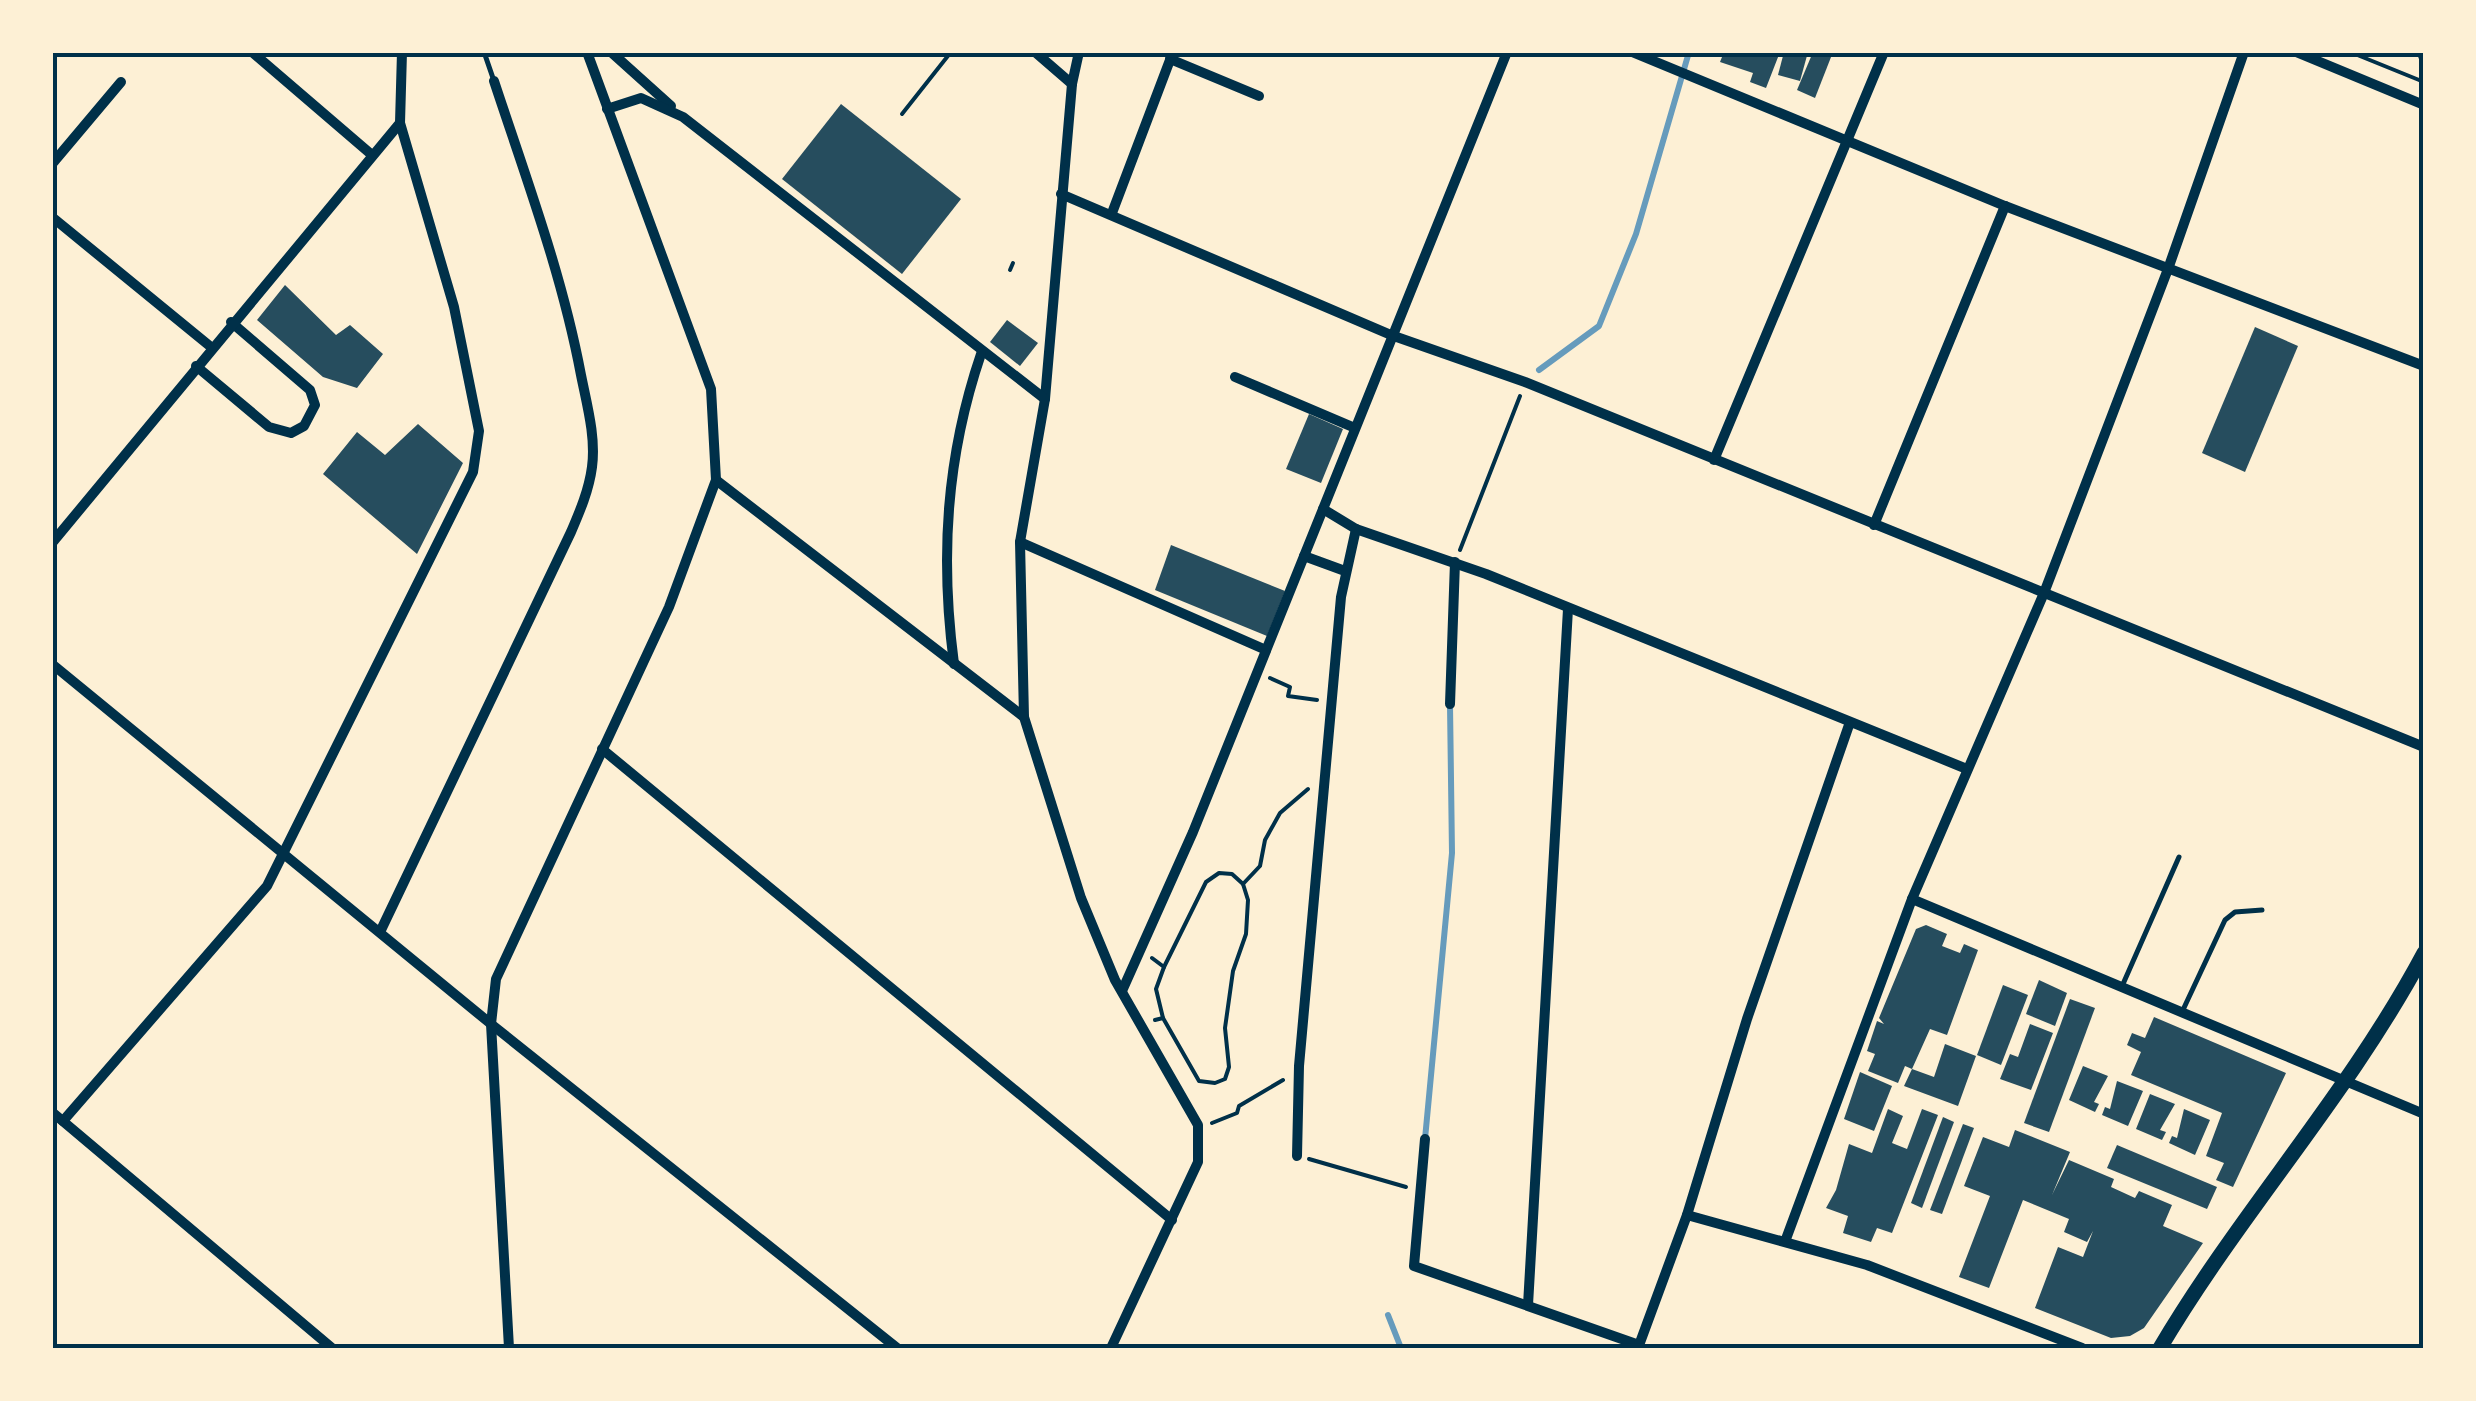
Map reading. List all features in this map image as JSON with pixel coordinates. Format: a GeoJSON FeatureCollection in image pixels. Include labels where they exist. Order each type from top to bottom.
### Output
{"type":"FeatureCollection","features":[{"type":"Feature","properties":{"kind":"main road"},"geometry":{"type":"LineString","coordinates":[[2160,1348],[2204,1277],[2347,1081],[2421,962]]}},
{"type":"Feature","properties":{"kind":"street"},"geometry":{"type":"LineString","coordinates":[[252,52],[372,155]]}},
{"type":"Feature","properties":{"kind":"street"},"geometry":{"type":"LineString","coordinates":[[509,1348],[491,1024],[500,968],[669,607],[716,480],[711,389],[586,52]]}},
{"type":"Feature","properties":{"kind":"street"},"geometry":{"type":"LineString","coordinates":[[611,52],[683,117],[1044,400]]}},
{"type":"Feature","properties":{"kind":"street"},"geometry":{"type":"LineString","coordinates":[[1035,52],[1072,84]]}},
{"type":"Feature","properties":{"kind":"street"},"geometry":{"type":"LineString","coordinates":[[1078,52],[1061,194],[1044,400],[1020,542],[1024,717],[1081,898],[1122,992],[1198,1125],[1198,1162],[1111,1348]]}},
{"type":"Feature","properties":{"kind":"street"},"geometry":{"type":"LineString","coordinates":[[1122,992],[1266,650],[1390,335],[1508,52]]}},
{"type":"Feature","properties":{"kind":"street"},"geometry":{"type":"LineString","coordinates":[[1632,52],[2004,206],[2424,366]]}},
{"type":"Feature","properties":{"kind":"street"},"geometry":{"type":"LineString","coordinates":[[1714,460],[1884,52]]}},
{"type":"Feature","properties":{"kind":"street"},"geometry":{"type":"LineString","coordinates":[[1786,1239],[1912,899],[2044,594],[2168,269],[2244,52]]}},
{"type":"Feature","properties":{"kind":"street"},"geometry":{"type":"LineString","coordinates":[[2296,52],[2424,105]]}},
{"type":"Feature","properties":{"kind":"street"},"geometry":{"type":"LineString","coordinates":[[63,1121],[258,897],[284,852],[479,452],[479,431],[454,307],[400,123],[402,53]]}},
{"type":"Feature","properties":{"kind":"street"},"geometry":{"type":"LineString","coordinates":[[1112,213],[1171,56],[1259,96]]}},
{"type":"Feature","properties":{"kind":"street"},"geometry":{"type":"LineString","coordinates":[[380,930],[571,532],[586,495],[592,464],[591,424],[571,326],[553,258],[494,81]]}},
{"type":"Feature","properties":{"kind":"street"},"geometry":{"type":"LineString","coordinates":[[52,164],[121,82]]}},
{"type":"Feature","properties":{"kind":"street"},"geometry":{"type":"LineString","coordinates":[[607,109],[641,98],[683,117]]}},
{"type":"Feature","properties":{"kind":"street"},"geometry":{"type":"LineString","coordinates":[[52,543],[231,322],[400,123]]}},
{"type":"Feature","properties":{"kind":"street"},"geometry":{"type":"LineString","coordinates":[[1061,194],[1390,335],[1525,382],[2424,747]]}},
{"type":"Feature","properties":{"kind":"street"},"geometry":{"type":"LineString","coordinates":[[1874,525],[2004,206]]}},
{"type":"Feature","properties":{"kind":"street"},"geometry":{"type":"LineString","coordinates":[[52,217],[211,347]]}},
{"type":"Feature","properties":{"kind":"street"},"geometry":{"type":"LineString","coordinates":[[196,366],[270,426],[291,432],[310,419],[316,404],[310,390],[231,322]]}},
{"type":"Feature","properties":{"kind":"street"},"geometry":{"type":"LineString","coordinates":[[954,664],[944,544],[960,415],[981,354]]}},
{"type":"Feature","properties":{"kind":"street"},"geometry":{"type":"LineString","coordinates":[[1235,378],[1355,428]]}},
{"type":"Feature","properties":{"kind":"street"},"geometry":{"type":"LineString","coordinates":[[716,480],[1024,717]]}},
{"type":"Feature","properties":{"kind":"street"},"geometry":{"type":"LineString","coordinates":[[1322,508],[1356,529],[1455,562],[1967,769]]}},
{"type":"Feature","properties":{"kind":"street"},"geometry":{"type":"LineString","coordinates":[[1298,1156],[1300,1066],[1345,571],[1356,529]]}},
{"type":"Feature","properties":{"kind":"street"},"geometry":{"type":"LineString","coordinates":[[1020,542],[1266,650]]}},
{"type":"Feature","properties":{"kind":"street"},"geometry":{"type":"LineString","coordinates":[[1304,556],[1345,571]]}},
{"type":"Feature","properties":{"kind":"street"},"geometry":{"type":"LineString","coordinates":[[1450,704],[1455,562]]}},
{"type":"Feature","properties":{"kind":"street"},"geometry":{"type":"LineString","coordinates":[[1528,1305],[1568,609]]}},
{"type":"Feature","properties":{"kind":"street"},"geometry":{"type":"LineString","coordinates":[[52,664],[491,1024],[897,1348]]}},
{"type":"Feature","properties":{"kind":"street"},"geometry":{"type":"LineString","coordinates":[[1425,1139],[1414,1266],[1639,1347],[1688,1216],[1748,1019],[1849,724]]}},
{"type":"Feature","properties":{"kind":"street"},"geometry":{"type":"LineString","coordinates":[[602,749],[1172,1220]]}},
{"type":"Feature","properties":{"kind":"street"},"geometry":{"type":"LineString","coordinates":[[1912,899],[2424,1114]]}},
{"type":"Feature","properties":{"kind":"street"},"geometry":{"type":"LineString","coordinates":[[52,1112],[332,1348]]}},
{"type":"Feature","properties":{"kind":"street"},"geometry":{"type":"LineString","coordinates":[[1688,1216],[1786,1239],[1868,1265],[2082,1348]]}},
{"type":"Feature","properties":{"kind":"lane"},"geometry":{"type":"LineString","coordinates":[[484,52],[494,81]]}},
{"type":"Feature","properties":{"kind":"lane"},"geometry":{"type":"LineString","coordinates":[[2419,52],[2424,65]]}},
{"type":"Feature","properties":{"kind":"lane"},"geometry":{"type":"LineString","coordinates":[[2122,987],[2179,856]]}},
{"type":"Feature","properties":{"kind":"lane"},"geometry":{"type":"LineString","coordinates":[[2182,1012],[2224,920],[2235,912],[2262,910]]}},
{"type":"Feature","properties":{"kind":"path"},"geometry":{"type":"LineString","coordinates":[[902,114],[951,52]]}},
{"type":"Feature","properties":{"kind":"path"},"geometry":{"type":"LineString","coordinates":[[2350,52],[2424,82]]}},
{"type":"Feature","properties":{"kind":"path"},"geometry":{"type":"LineString","coordinates":[[1010,270],[1014,262]]}},
{"type":"Feature","properties":{"kind":"path"},"geometry":{"type":"LineString","coordinates":[[1455,562],[1525,382]]}},
{"type":"Feature","properties":{"kind":"path"},"geometry":{"type":"LineString","coordinates":[[1265,676],[1290,687],[1288,696],[1323,702]]}},
{"type":"Feature","properties":{"kind":"path"},"geometry":{"type":"LineString","coordinates":[[1243,884],[1260,866],[1265,840],[1280,813],[1312,787]]}},
{"type":"Feature","properties":{"kind":"path"},"geometry":{"type":"LineString","coordinates":[[1219,874],[1232,874],[1243,884],[1248,900],[1246,934],[1233,972],[1225,1080],[1215,1084],[1199,1080],[1156,1001],[1164,967],[1206,882],[1219,874]]}},
{"type":"Feature","properties":{"kind":"path"},"geometry":{"type":"LineString","coordinates":[[1200,878],[1206,882]]}},
{"type":"Feature","properties":{"kind":"path"},"geometry":{"type":"LineString","coordinates":[[1148,956],[1164,967]]}},
{"type":"Feature","properties":{"kind":"path"},"geometry":{"type":"LineString","coordinates":[[1148,1022],[1162,1018]]}},
{"type":"Feature","properties":{"kind":"path"},"geometry":{"type":"LineString","coordinates":[[1198,1125],[1237,1114],[1239,1106],[1300,1066]]}},
{"type":"Feature","properties":{"kind":"path"},"geometry":{"type":"LineString","coordinates":[[1298,1156],[1420,1191]]}},
{"type":"Feature","properties":{"kind":"building"},"geometry":{"type":"Polygon","coordinates":[[[1724,52],[1762,52],[1763,57],[1765,52],[1780,52],[1766,88],[1750,82],[1753,73],[1720,62],[1724,52]]]}},
{"type":"Feature","properties":{"kind":"building"},"geometry":{"type":"Polygon","coordinates":[[[1784,52],[1808,52],[1800,81],[1778,75],[1784,52]]]}},
{"type":"Feature","properties":{"kind":"building"},"geometry":{"type":"Polygon","coordinates":[[[1813,52],[1833,52],[1815,98],[1797,90],[1813,52]]]}},
{"type":"Feature","properties":{"kind":"building"},"geometry":{"type":"Polygon","coordinates":[[[841,104],[961,199],[902,274],[782,179],[841,104]]]}},
{"type":"Feature","properties":{"kind":"building"},"geometry":{"type":"Polygon","coordinates":[[[285,285],[336,335],[350,325],[383,354],[357,388],[323,377],[257,320],[285,285]]]}},
{"type":"Feature","properties":{"kind":"building"},"geometry":{"type":"Polygon","coordinates":[[[1007,320],[1038,343],[1020,366],[990,342],[1007,320]]]}},
{"type":"Feature","properties":{"kind":"building"},"geometry":{"type":"Polygon","coordinates":[[[2255,327],[2298,346],[2245,472],[2202,453],[2255,327]]]}},
{"type":"Feature","properties":{"kind":"building"},"geometry":{"type":"Polygon","coordinates":[[[1309,414],[1343,429],[1321,483],[1286,469],[1309,414]]]}},
{"type":"Feature","properties":{"kind":"building"},"geometry":{"type":"Polygon","coordinates":[[[418,424],[463,463],[417,554],[323,474],[357,432],[385,455],[418,424]]]}},
{"type":"Feature","properties":{"kind":"building"},"geometry":{"type":"Polygon","coordinates":[[[1171,545],[1285,591],[1267,636],[1155,590],[1171,545]]]}},
{"type":"Feature","properties":{"kind":"building"},"geometry":{"type":"Polygon","coordinates":[[[1926,925],[1947,934],[1942,946],[1960,953],[1964,944],[1978,950],[1947,1035],[1930,1029],[1912,1069],[1905,1066],[1898,1083],[1868,1071],[1875,1054],[1867,1051],[1877,1021],[1884,1024],[1879,1018],[1916,929],[1926,925]]]}},
{"type":"Feature","properties":{"kind":"building"},"geometry":{"type":"Polygon","coordinates":[[[2039,980],[2067,993],[2055,1026],[2026,1014],[2039,980]]]}},
{"type":"Feature","properties":{"kind":"building"},"geometry":{"type":"Polygon","coordinates":[[[2003,985],[2028,995],[2001,1065],[1977,1055],[2003,985]]]}},
{"type":"Feature","properties":{"kind":"building"},"geometry":{"type":"Polygon","coordinates":[[[2070,999],[2095,1008],[2049,1132],[2024,1123],[2070,999]]]}},
{"type":"Feature","properties":{"kind":"building"},"geometry":{"type":"Polygon","coordinates":[[[2154,1017],[2286,1073],[2233,1187],[2216,1180],[2224,1163],[2206,1156],[2222,1113],[2131,1075],[2141,1052],[2127,1045],[2132,1033],[2145,1038],[2154,1017]]]}},
{"type":"Feature","properties":{"kind":"building"},"geometry":{"type":"Polygon","coordinates":[[[2030,1024],[2053,1033],[2031,1090],[2000,1079],[2010,1054],[2018,1057],[2030,1024]]]}},
{"type":"Feature","properties":{"kind":"building"},"geometry":{"type":"Polygon","coordinates":[[[1945,1044],[1976,1056],[1958,1106],[1904,1086],[1912,1069],[1934,1077],[1945,1044]]]}},
{"type":"Feature","properties":{"kind":"building"},"geometry":{"type":"Polygon","coordinates":[[[2083,1066],[2108,1076],[2094,1102],[2099,1104],[2095,1112],[2069,1100],[2083,1066]]]}},
{"type":"Feature","properties":{"kind":"building"},"geometry":{"type":"Polygon","coordinates":[[[1860,1072],[1892,1086],[1874,1131],[1844,1119],[1860,1072]]]}},
{"type":"Feature","properties":{"kind":"building"},"geometry":{"type":"Polygon","coordinates":[[[2117,1081],[2143,1091],[2128,1126],[2102,1115],[2105,1107],[2110,1109],[2117,1081]]]}},
{"type":"Feature","properties":{"kind":"building"},"geometry":{"type":"Polygon","coordinates":[[[2150,1094],[2175,1104],[2160,1130],[2166,1132],[2162,1140],[2136,1129],[2150,1094]]]}},
{"type":"Feature","properties":{"kind":"building"},"geometry":{"type":"Polygon","coordinates":[[[1888,1109],[1903,1116],[1892,1143],[1907,1149],[1922,1109],[1938,1115],[1892,1233],[1877,1228],[1871,1242],[1843,1233],[1848,1216],[1826,1208],[1836,1190],[1849,1144],[1872,1153],[1888,1109]]]}},
{"type":"Feature","properties":{"kind":"building"},"geometry":{"type":"Polygon","coordinates":[[[2184,1109],[2210,1120],[2195,1155],[2169,1143],[2172,1136],[2177,1138],[2184,1109]]]}},
{"type":"Feature","properties":{"kind":"building"},"geometry":{"type":"Polygon","coordinates":[[[1943,1117],[1954,1122],[1922,1208],[1911,1203],[1943,1117]]]}},
{"type":"Feature","properties":{"kind":"building"},"geometry":{"type":"Polygon","coordinates":[[[1963,1124],[1974,1128],[1942,1214],[1930,1210],[1963,1124]]]}},
{"type":"Feature","properties":{"kind":"building"},"geometry":{"type":"Polygon","coordinates":[[[2015,1130],[2070,1152],[2052,1195],[2069,1160],[2114,1179],[2111,1187],[2135,1198],[2139,1191],[2172,1205],[2163,1226],[2203,1243],[2144,1328],[2130,1336],[2111,1338],[2035,1308],[2058,1247],[2083,1257],[2093,1231],[2087,1242],[2064,1232],[2069,1219],[2023,1200],[1989,1288],[1959,1277],[1990,1196],[1964,1186],[1983,1137],[2009,1147],[2015,1130]]]}},
{"type":"Feature","properties":{"kind":"building"},"geometry":{"type":"Polygon","coordinates":[[[2117,1145],[2217,1187],[2207,1209],[2107,1168],[2117,1145]]]}},
{"type":"Feature","properties":{"kind":"waterway"},"geometry":{"type":"LineString","coordinates":[[1539,370],[1599,326],[1636,234],[1689,52]]}},
{"type":"Feature","properties":{"kind":"waterway"},"geometry":{"type":"LineString","coordinates":[[1425,1139],[1452,853],[1450,705]]}},
{"type":"Feature","properties":{"kind":"waterway"},"geometry":{"type":"LineString","coordinates":[[1388,1315],[1401,1348]]}}]}
